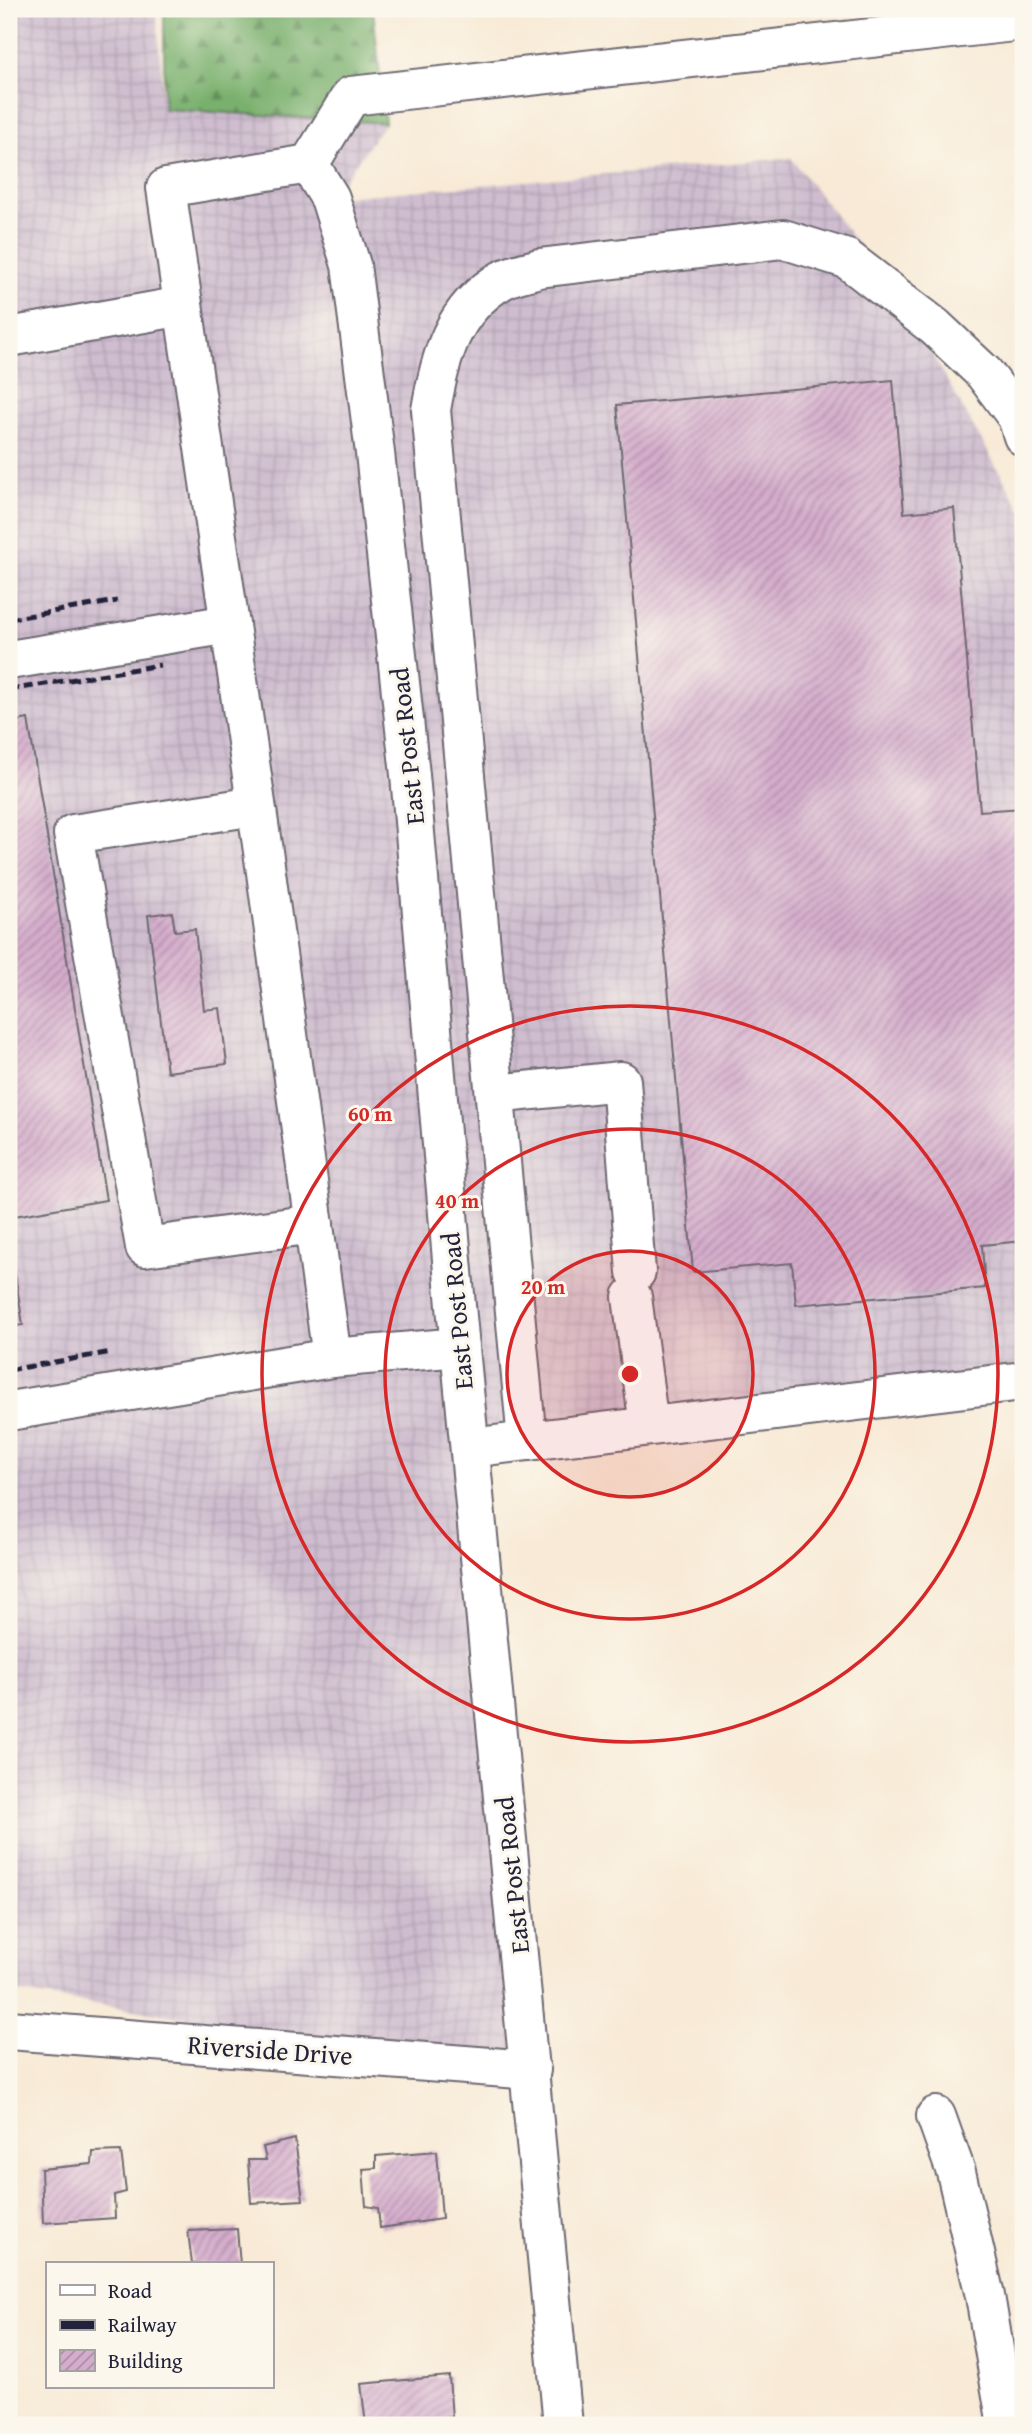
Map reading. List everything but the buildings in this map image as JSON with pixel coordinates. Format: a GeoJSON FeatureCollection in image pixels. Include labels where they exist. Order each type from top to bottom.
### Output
{"type":"FeatureCollection","features":[{"type":"Feature","properties":{"kind":"street"},"geometry":{"type":"LineString","coordinates":[[332,1358],[256,806],[166,188],[309,164],[351,96],[1023,21]]}},
{"type":"Feature","properties":{"kind":"street","name":"East Post Road"},"geometry":{"type":"LineString","coordinates":[[309,164],[330,198],[351,265],[375,453],[410,775],[460,1347],[563,2425]]}},
{"type":"Feature","properties":{"kind":"street"},"geometry":{"type":"LineString","coordinates":[[527,1441],[431,410],[439,363],[454,330],[471,305],[503,279],[539,268],[783,239],[847,259],[935,327],[984,373],[1017,418],[1023,436]]}},
{"type":"Feature","properties":{"kind":"street"},"geometry":{"type":"LineString","coordinates":[[9,337],[183,306]]}},
{"type":"Feature","properties":{"kind":"street"},"geometry":{"type":"LineString","coordinates":[[9,660],[230,624]]}},
{"type":"Feature","properties":{"kind":"street"},"geometry":{"type":"LineString","coordinates":[[256,806],[74,834],[145,1247],[314,1224]]}},
{"type":"Feature","properties":{"kind":"street"},"geometry":{"type":"LineString","coordinates":[[495,1094],[621,1081],[634,1284],[649,1426]]}},
{"type":"Feature","properties":{"kind":"street"},"geometry":{"type":"LineString","coordinates":[[9,1411],[332,1358],[460,1347]]}},
{"type":"Feature","properties":{"kind":"street"},"geometry":{"type":"LineString","coordinates":[[470,1448],[1023,1381]]}},
{"type":"Feature","properties":{"kind":"street","name":"Riverside Drive"},"geometry":{"type":"LineString","coordinates":[[9,2030],[531,2070]]}},
{"type":"Feature","properties":{"kind":"street"},"geometry":{"type":"LineString","coordinates":[[936,2116],[956,2172],[985,2295],[1007,2425]]}},
{"type":"Feature","properties":{"kind":"shaded area"},"geometry":{"type":"Polygon","coordinates":[[[9,9],[156,9],[164,109],[385,123],[331,198],[791,158],[901,300],[1023,513],[1023,1381],[471,1448],[531,2070],[9,1991],[9,9]]]}},
{"type":"Feature","properties":{"kind":"green space"},"geometry":{"type":"Polygon","coordinates":[[[164,9],[373,9],[385,123],[164,109],[164,9]]]}},
{"type":"Feature","properties":{"kind":"railway"},"geometry":{"type":"LineString","coordinates":[[9,619],[117,601]]}},
{"type":"Feature","properties":{"kind":"railway"},"geometry":{"type":"LineString","coordinates":[[9,690],[160,665]]}},
{"type":"Feature","properties":{"kind":"railway"},"geometry":{"type":"LineString","coordinates":[[9,1370],[112,1352]]}}]}
